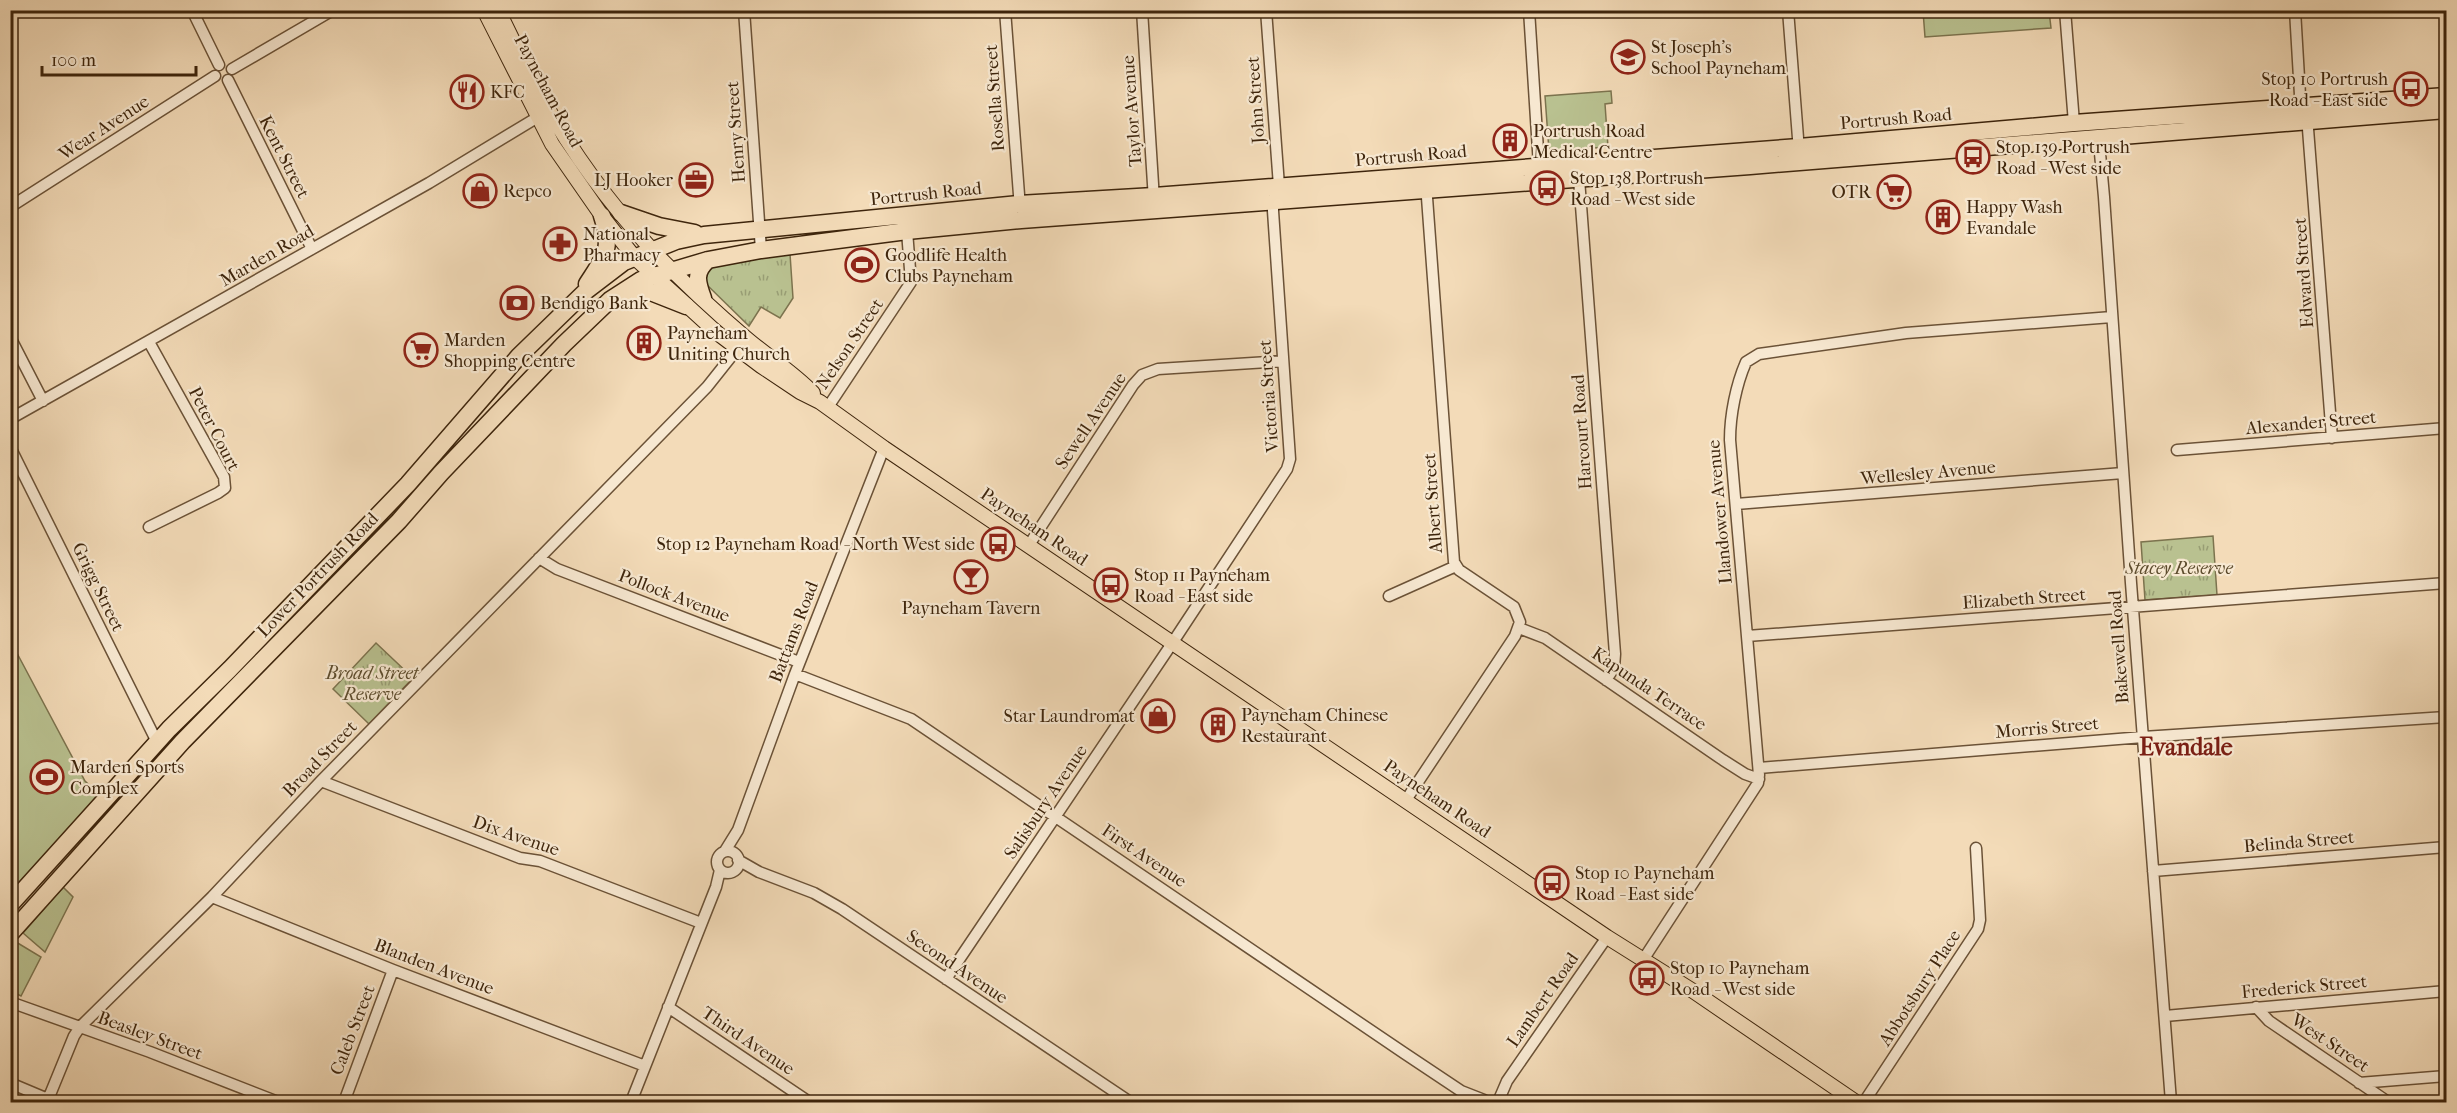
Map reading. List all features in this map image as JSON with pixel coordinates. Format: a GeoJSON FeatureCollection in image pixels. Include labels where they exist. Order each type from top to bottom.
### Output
{"type":"FeatureCollection","features":[{"type":"Feature","properties":{"kind":"highway","name":"Portrush Road"},"geometry":{"type":"LineString","coordinates":[[1426,182],[1539,166],[2101,142],[2446,96]]}},
{"type":"Feature","properties":{"kind":"highway","name":"Portrush Road"},"geometry":{"type":"LineString","coordinates":[[635,258],[676,242],[704,235],[759,230],[1426,182],[1579,179],[2074,123],[2446,110]]}},
{"type":"Feature","properties":{"kind":"highway"},"geometry":{"type":"LineString","coordinates":[[2045,143],[2074,123],[2101,142]]}},
{"type":"Feature","properties":{"kind":"highway","name":"Portrush Road"},"geometry":{"type":"LineString","coordinates":[[673,270],[708,260],[761,250],[907,231],[1020,212]]}},
{"type":"Feature","properties":{"kind":"highway"},"geometry":{"type":"LineString","coordinates":[[621,213],[659,226],[704,235]]}},
{"type":"Feature","properties":{"kind":"highway"},"geometry":{"type":"LineString","coordinates":[[574,302],[599,264],[608,242],[602,216]]}},
{"type":"Feature","properties":{"kind":"highway","name":"Lower Portrush Road"},"geometry":{"type":"LineString","coordinates":[[10,905],[157,742],[408,484],[519,356],[574,302],[610,271],[635,258]]}},
{"type":"Feature","properties":{"kind":"highway"},"geometry":{"type":"LineString","coordinates":[[702,298],[698,274],[708,260]]}},
{"type":"Feature","properties":{"kind":"highway","name":"Lower Portrush Road"},"geometry":{"type":"LineString","coordinates":[[12,931],[187,737],[399,521],[520,388],[610,300],[641,280],[673,270]]}},
{"type":"Feature","properties":{"kind":"highway"},"geometry":{"type":"LineString","coordinates":[[618,294],[648,291],[686,306]]}},
{"type":"Feature","properties":{"kind":"highway"},"geometry":{"type":"LineString","coordinates":[[399,521],[408,484],[425,481],[441,473]]}},
{"type":"Feature","properties":{"kind":"highway"},"geometry":{"type":"LineString","coordinates":[[153,774],[157,742],[187,737]]}},
{"type":"Feature","properties":{"kind":"main road","name":"Payneham Road"},"geometry":{"type":"LineString","coordinates":[[484,10],[552,144],[602,216],[635,258],[686,306],[738,348],[800,392],[824,404]]}},
{"type":"Feature","properties":{"kind":"main road","name":"Payneham Road"},"geometry":{"type":"LineString","coordinates":[[498,10],[543,101],[621,213],[653,251],[702,298],[746,338],[802,382],[824,404],[884,448],[1606,937],[1856,1102]]}},
{"type":"Feature","properties":{"kind":"street"},"geometry":{"type":"LineString","coordinates":[[192,10],[219,65]]}},
{"type":"Feature","properties":{"kind":"street"},"geometry":{"type":"LineString","coordinates":[[232,69],[333,10]]}},
{"type":"Feature","properties":{"kind":"street","name":"Henry Street"},"geometry":{"type":"LineString","coordinates":[[744,10],[761,250]]}},
{"type":"Feature","properties":{"kind":"street","name":"Rosella Street"},"geometry":{"type":"LineString","coordinates":[[1005,10],[1020,212]]}},
{"type":"Feature","properties":{"kind":"street","name":"Taylor Avenue"},"geometry":{"type":"LineString","coordinates":[[1142,10],[1154,203]]}},
{"type":"Feature","properties":{"kind":"street","name":"John Street"},"geometry":{"type":"LineString","coordinates":[[1266,10],[1276,194]]}},
{"type":"Feature","properties":{"kind":"street"},"geometry":{"type":"LineString","coordinates":[[1529,10],[1539,166]]}},
{"type":"Feature","properties":{"kind":"street"},"geometry":{"type":"LineString","coordinates":[[1788,10],[1800,155]]}},
{"type":"Feature","properties":{"kind":"street"},"geometry":{"type":"LineString","coordinates":[[2064,10],[2074,123]]}},
{"type":"Feature","properties":{"kind":"street","name":"Edward Street"},"geometry":{"type":"LineString","coordinates":[[2295,10],[2332,438]]}},
{"type":"Feature","properties":{"kind":"street"},"geometry":{"type":"LineString","coordinates":[[227,64],[232,69],[232,76],[228,80],[220,81],[215,76],[215,70],[219,65],[227,64]]}},
{"type":"Feature","properties":{"kind":"street","name":"Wear Avenue"},"geometry":{"type":"LineString","coordinates":[[10,207],[215,76]]}},
{"type":"Feature","properties":{"kind":"street","name":"Kent Street"},"geometry":{"type":"LineString","coordinates":[[228,80],[312,249]]}},
{"type":"Feature","properties":{"kind":"street","name":"Marden Road"},"geometry":{"type":"LineString","coordinates":[[10,419],[429,183],[538,117]]}},
{"type":"Feature","properties":{"kind":"street","name":"Bakewell Road"},"geometry":{"type":"LineString","coordinates":[[2101,142],[2123,473],[2171,1102]]}},
{"type":"Feature","properties":{"kind":"street","name":"Harcourt Road"},"geometry":{"type":"LineString","coordinates":[[1579,179],[1615,654],[1614,668],[1606,680]]}},
{"type":"Feature","properties":{"kind":"street","name":"Albert Street"},"geometry":{"type":"LineString","coordinates":[[1426,182],[1456,566],[1514,606],[1519,616],[1519,628]]}},
{"type":"Feature","properties":{"kind":"street","name":"Victoria Street"},"geometry":{"type":"LineString","coordinates":[[1173,642],[1289,464],[1276,194]]}},
{"type":"Feature","properties":{"kind":"street","name":"Nelson Street"},"geometry":{"type":"LineString","coordinates":[[824,404],[910,282],[907,231]]}},
{"type":"Feature","properties":{"kind":"street","name":"Llandower Avenue"},"geometry":{"type":"LineString","coordinates":[[1759,773],[1730,427],[1742,370],[1746,362],[1752,357],[1906,333],[2112,317]]}},
{"type":"Feature","properties":{"kind":"street"},"geometry":{"type":"LineString","coordinates":[[10,337],[43,401]]}},
{"type":"Feature","properties":{"kind":"street","name":"Peter Court"},"geometry":{"type":"LineString","coordinates":[[149,342],[224,477],[225,488],[218,494],[149,527]]}},
{"type":"Feature","properties":{"kind":"street","name":"Broad Street"},"geometry":{"type":"LineString","coordinates":[[48,1101],[74,1036],[81,1027],[212,897],[321,781],[707,387],[738,348]]}},
{"type":"Feature","properties":{"kind":"street","name":"Sewell Avenue"},"geometry":{"type":"LineString","coordinates":[[1029,545],[1133,385],[1142,375],[1158,369],[1283,361]]}},
{"type":"Feature","properties":{"kind":"street","name":"Alexander Street"},"geometry":{"type":"LineString","coordinates":[[2177,450],[2446,428]]}},
{"type":"Feature","properties":{"kind":"street","name":"Grigg Street"},"geometry":{"type":"LineString","coordinates":[[10,447],[157,742]]}},
{"type":"Feature","properties":{"kind":"street","name":"Battams Road"},"geometry":{"type":"LineString","coordinates":[[738,830],[725,851],[718,857],[717,862],[732,866],[738,830],[799,662],[884,448]]}},
{"type":"Feature","properties":{"kind":"street","name":"Wellesley Avenue"},"geometry":{"type":"LineString","coordinates":[[1736,504],[2123,473]]}},
{"type":"Feature","properties":{"kind":"street","name":"Pollock Avenue"},"geometry":{"type":"LineString","coordinates":[[539,558],[557,569],[799,662]]}},
{"type":"Feature","properties":{"kind":"street"},"geometry":{"type":"LineString","coordinates":[[1389,596],[1456,566]]}},
{"type":"Feature","properties":{"kind":"street","name":"Elizabeth Street"},"geometry":{"type":"LineString","coordinates":[[1747,636],[2446,584]]}},
{"type":"Feature","properties":{"kind":"street"},"geometry":{"type":"LineString","coordinates":[[1406,800],[1519,628]]}},
{"type":"Feature","properties":{"kind":"street","name":"Kapunda Terrace"},"geometry":{"type":"LineString","coordinates":[[1519,628],[1545,638],[1744,774],[1759,773]]}},
{"type":"Feature","properties":{"kind":"street","name":"Salisbury Avenue"},"geometry":{"type":"LineString","coordinates":[[946,979],[1173,642]]}},
{"type":"Feature","properties":{"kind":"street","name":"First Avenue"},"geometry":{"type":"LineString","coordinates":[[795,674],[904,715],[1461,1091],[1486,1101]]}},
{"type":"Feature","properties":{"kind":"street","name":"Morris Street"},"geometry":{"type":"LineString","coordinates":[[1759,773],[2143,737],[2446,717]]}},
{"type":"Feature","properties":{"kind":"street"},"geometry":{"type":"LineString","coordinates":[[1643,960],[1756,789],[1759,773]]}},
{"type":"Feature","properties":{"kind":"street","name":"Dix Avenue"},"geometry":{"type":"LineString","coordinates":[[321,781],[520,858],[540,861],[701,924]]}},
{"type":"Feature","properties":{"kind":"street","name":"Belinda Street"},"geometry":{"type":"LineString","coordinates":[[2154,871],[2446,847]]}},
{"type":"Feature","properties":{"kind":"street","name":"Abbotsbury Place"},"geometry":{"type":"LineString","coordinates":[[1864,1102],[1980,925],[1976,848]]}},
{"type":"Feature","properties":{"kind":"street","name":"Second Avenue"},"geometry":{"type":"LineString","coordinates":[[725,851],[732,851],[732,866],[759,872],[814,893],[1130,1102]]}},
{"type":"Feature","properties":{"kind":"street"},"geometry":{"type":"LineString","coordinates":[[631,1102],[716,887],[732,866]]}},
{"type":"Feature","properties":{"kind":"street","name":"Blanden Avenue"},"geometry":{"type":"LineString","coordinates":[[212,897],[393,970],[645,1066]]}},
{"type":"Feature","properties":{"kind":"street","name":"Lambert Road"},"geometry":{"type":"LineString","coordinates":[[1498,1102],[1507,1081],[1606,937]]}},
{"type":"Feature","properties":{"kind":"street","name":"Caleb Street"},"geometry":{"type":"LineString","coordinates":[[344,1102],[393,970]]}},
{"type":"Feature","properties":{"kind":"street","name":"Frederick Street"},"geometry":{"type":"LineString","coordinates":[[2165,1016],[2446,991]]}},
{"type":"Feature","properties":{"kind":"street","name":"Beasley Street"},"geometry":{"type":"LineString","coordinates":[[10,1002],[150,1052],[278,1102]]}},
{"type":"Feature","properties":{"kind":"street","name":"Third Avenue"},"geometry":{"type":"LineString","coordinates":[[668,1007],[809,1102]]}},
{"type":"Feature","properties":{"kind":"street","name":"West Street"},"geometry":{"type":"LineString","coordinates":[[2256,1008],[2269,1021],[2388,1102]]}},
{"type":"Feature","properties":{"kind":"street"},"geometry":{"type":"LineString","coordinates":[[2359,1083],[2446,1076]]}},
{"type":"Feature","properties":{"kind":"street","name":"Lambert Road"},"geometry":{"type":"LineString","coordinates":[[1486,1101],[1507,1081]]}},
{"type":"Feature","properties":{"kind":"street"},"geometry":{"type":"LineString","coordinates":[[10,1083],[48,1101]]}},
{"type":"Feature","properties":{"kind":"street","name":"First Avenue"},"geometry":{"type":"LineString","coordinates":[[1461,1091],[1471,1102]]}},
{"type":"Feature","properties":{"kind":"green space"},"geometry":{"type":"Polygon","coordinates":[[[1923,11],[2049,11],[2051,28],[1925,37],[1923,11]]]}},
{"type":"Feature","properties":{"kind":"green space"},"geometry":{"type":"Polygon","coordinates":[[[1611,91],[1612,103],[1605,104],[1608,147],[1549,151],[1545,96],[1611,91]]]}},
{"type":"Feature","properties":{"kind":"green space"},"geometry":{"type":"Polygon","coordinates":[[[790,254],[793,298],[780,318],[761,307],[749,326],[706,284],[705,273],[710,266],[790,254]]]}},
{"type":"Feature","properties":{"kind":"green space","name":"Stacey Reserve"},"geometry":{"type":"Polygon","coordinates":[[[2213,536],[2217,595],[2145,600],[2141,542],[2213,536]]]}},
{"type":"Feature","properties":{"kind":"green space","name":"Marden Sports Complex"},"geometry":{"type":"Polygon","coordinates":[[[10,640],[85,781],[105,800],[10,905],[10,640]]]}},
{"type":"Feature","properties":{"kind":"green space","name":"Broad Street Reserve"},"geometry":{"type":"Polygon","coordinates":[[[376,643],[413,678],[369,724],[333,689],[376,643]]]}},
{"type":"Feature","properties":{"kind":"green space"},"geometry":{"type":"Polygon","coordinates":[[[63,887],[73,897],[45,952],[23,933],[63,887]]]}},
{"type":"Feature","properties":{"kind":"green space"},"geometry":{"type":"Polygon","coordinates":[[[16,942],[41,957],[21,996],[11,991],[11,949],[16,942]]]}},
{"type":"Feature","properties":{"kind":"place","name":"St Joseph's School Payneham"},"geometry":{"type":"Point","coordinates":[1628,57]}},
{"type":"Feature","properties":{"kind":"place","name":"Stop 10 Portrush Road - East side"},"geometry":{"type":"Point","coordinates":[2411,89]}},
{"type":"Feature","properties":{"kind":"place","name":"KFC"},"geometry":{"type":"Point","coordinates":[467,92]}},
{"type":"Feature","properties":{"kind":"place","name":"Portrush Road Medical Centre"},"geometry":{"type":"Point","coordinates":[1510,141]}},
{"type":"Feature","properties":{"kind":"place","name":"Stop 139 Portrush Road - West side"},"geometry":{"type":"Point","coordinates":[1973,157]}},
{"type":"Feature","properties":{"kind":"place","name":"LJ Hooker"},"geometry":{"type":"Point","coordinates":[696,180]}},
{"type":"Feature","properties":{"kind":"place","name":"Stop 138 Portrush Road - West side"},"geometry":{"type":"Point","coordinates":[1547,188]}},
{"type":"Feature","properties":{"kind":"place","name":"Repco"},"geometry":{"type":"Point","coordinates":[480,191]}},
{"type":"Feature","properties":{"kind":"place","name":"OTR"},"geometry":{"type":"Point","coordinates":[1894,192]}},
{"type":"Feature","properties":{"kind":"place","name":"Happy Wash Evandale"},"geometry":{"type":"Point","coordinates":[1943,217]}},
{"type":"Feature","properties":{"kind":"place","name":"National Pharmacy"},"geometry":{"type":"Point","coordinates":[560,244]}},
{"type":"Feature","properties":{"kind":"place","name":"Goodlife Health Clubs Payneham"},"geometry":{"type":"Point","coordinates":[862,265]}},
{"type":"Feature","properties":{"kind":"place","name":"Bendigo Bank"},"geometry":{"type":"Point","coordinates":[517,303]}},
{"type":"Feature","properties":{"kind":"place","name":"Payneham Uniting Church"},"geometry":{"type":"Point","coordinates":[644,343]}},
{"type":"Feature","properties":{"kind":"place","name":"Marden Shopping Centre"},"geometry":{"type":"Point","coordinates":[421,350]}},
{"type":"Feature","properties":{"kind":"place","name":"Stop 12 Payneham Road - North West side"},"geometry":{"type":"Point","coordinates":[998,544]}},
{"type":"Feature","properties":{"kind":"place","name":"Payneham Tavern"},"geometry":{"type":"Point","coordinates":[971,577]}},
{"type":"Feature","properties":{"kind":"place","name":"Stop 11 Payneham Road - East side"},"geometry":{"type":"Point","coordinates":[1111,585]}},
{"type":"Feature","properties":{"kind":"place","name":"Star Laundromat"},"geometry":{"type":"Point","coordinates":[1158,716]}},
{"type":"Feature","properties":{"kind":"place","name":"Payneham Chinese Restaurant"},"geometry":{"type":"Point","coordinates":[1218,725]}},
{"type":"Feature","properties":{"kind":"place","name":"Marden Sports Complex"},"geometry":{"type":"Point","coordinates":[47,777]}},
{"type":"Feature","properties":{"kind":"place","name":"Stop 10 Payneham Road - East side"},"geometry":{"type":"Point","coordinates":[1552,883]}},
{"type":"Feature","properties":{"kind":"place","name":"Stop 10 Payneham Road - West side"},"geometry":{"type":"Point","coordinates":[1647,978]}},
{"type":"Feature","properties":{"kind":"district","name":"Evandale"},"geometry":{"type":"Point","coordinates":[2186,747]}}]}
